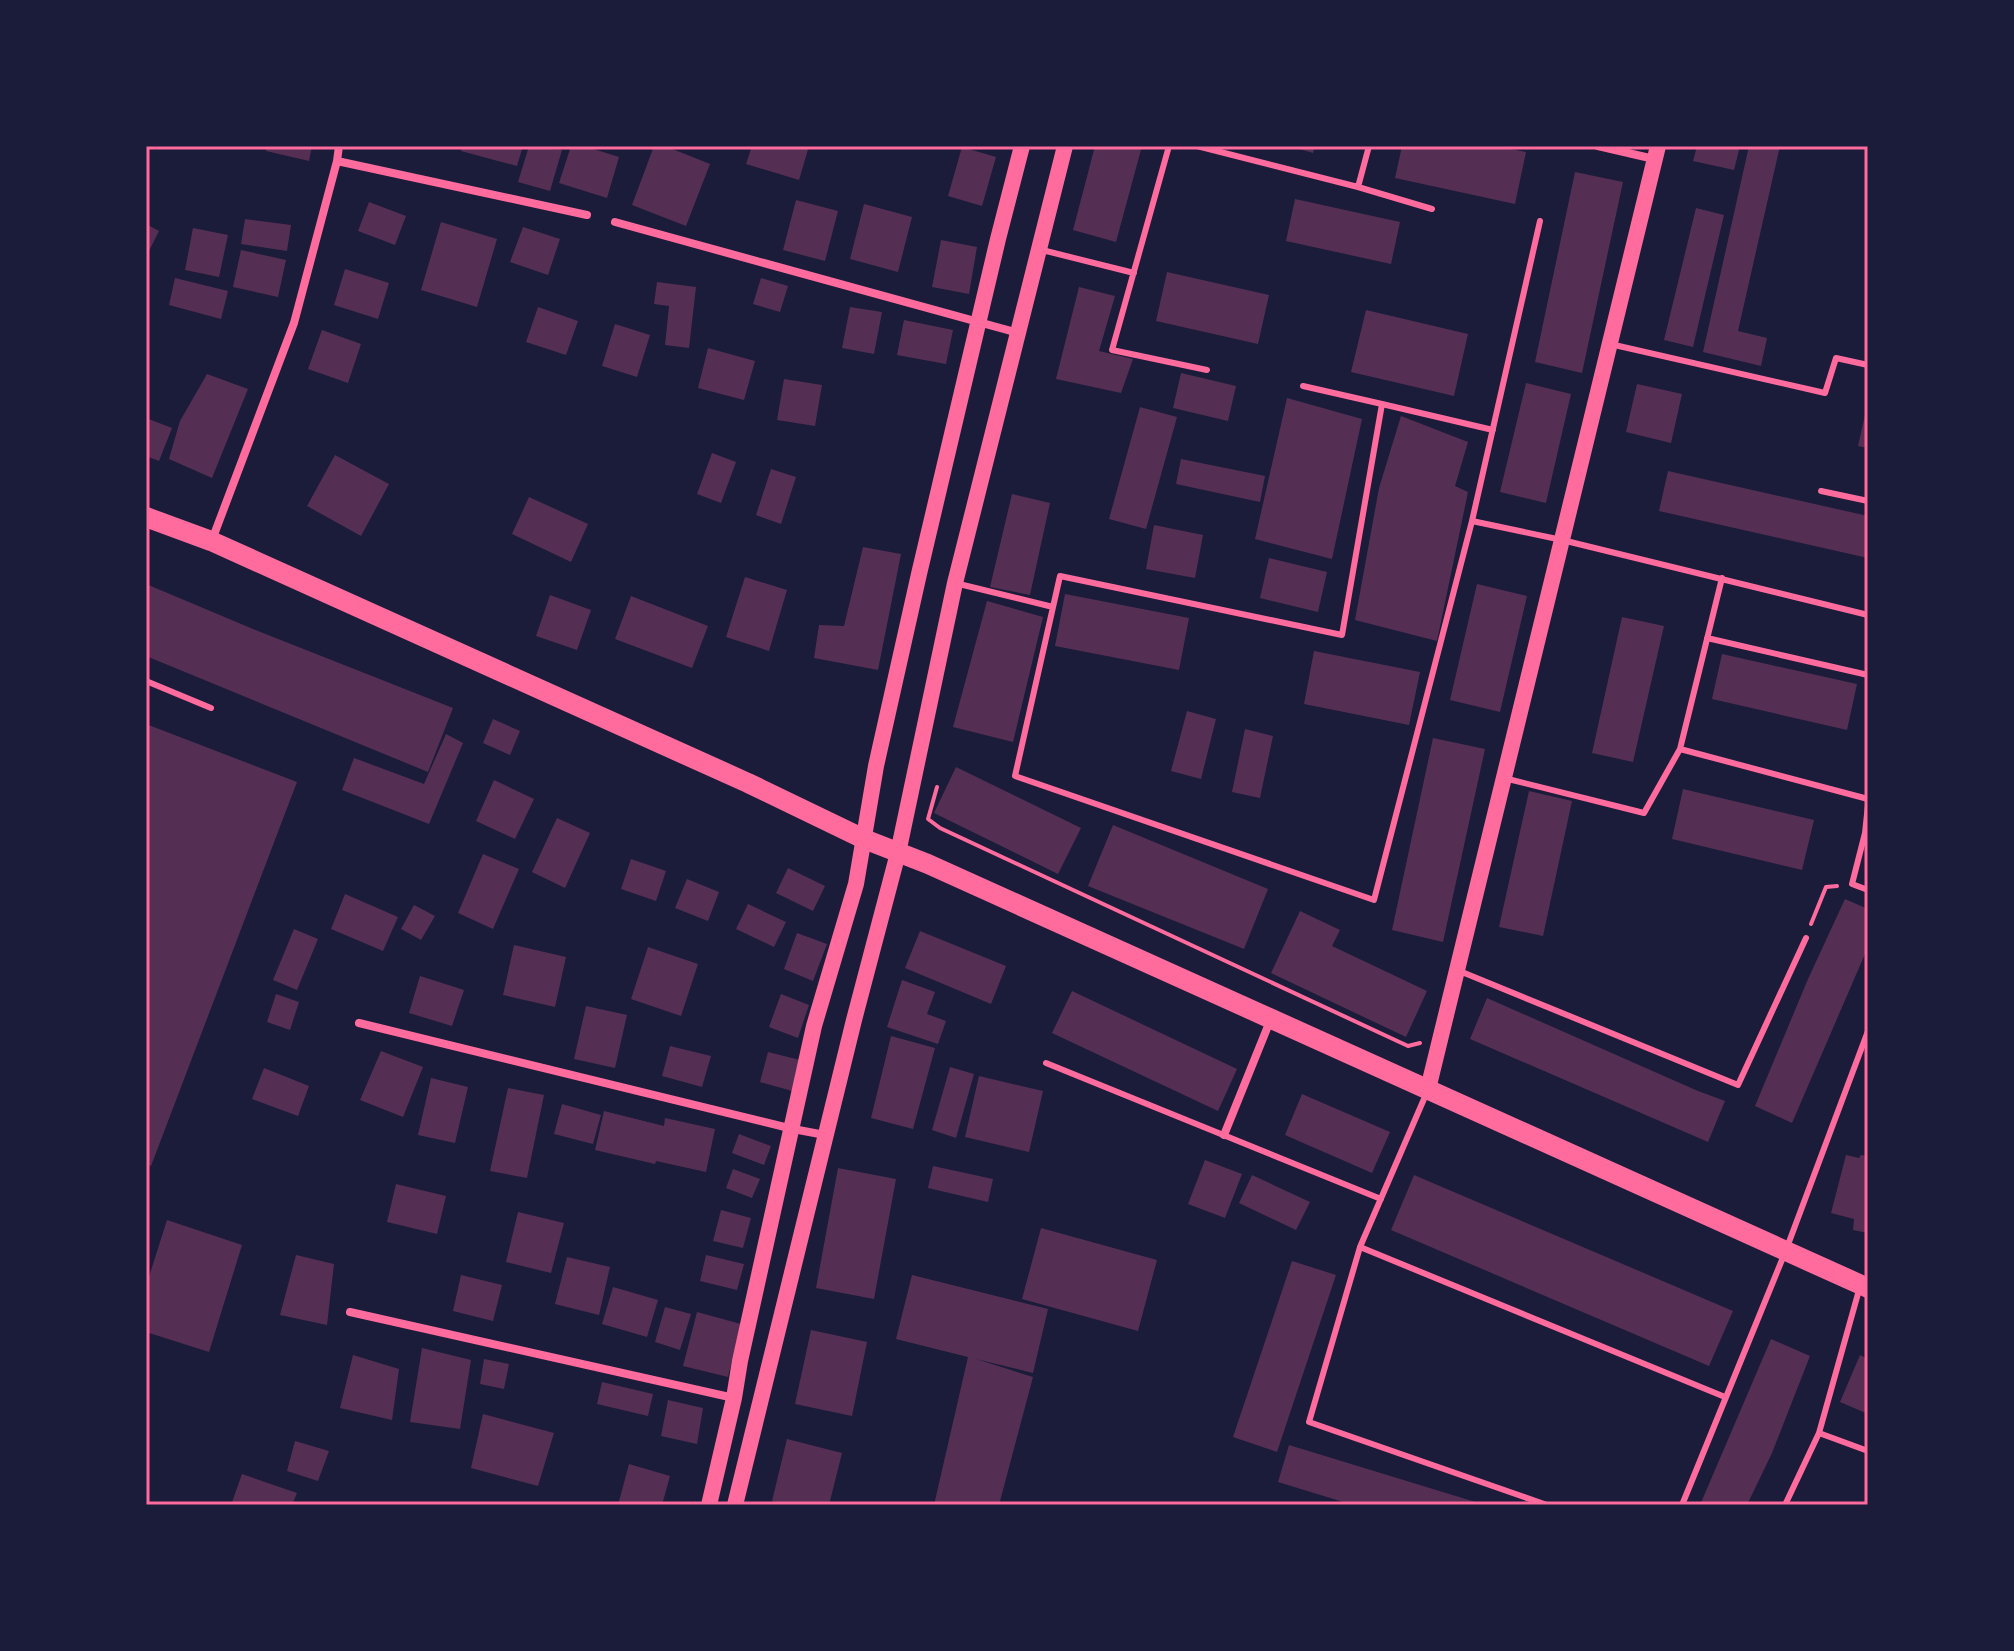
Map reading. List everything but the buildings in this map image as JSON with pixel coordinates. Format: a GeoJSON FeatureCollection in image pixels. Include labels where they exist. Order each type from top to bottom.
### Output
{"type":"FeatureCollection","features":[{"type":"Feature","properties":{"kind":"main road"},"geometry":{"type":"LineString","coordinates":[[709,1505],[814,1026],[856,884],[876,766],[919,574],[1022,146]]}},
{"type":"Feature","properties":{"kind":"main road"},"geometry":{"type":"LineString","coordinates":[[735,1505],[898,853],[955,583],[1065,146]]}},
{"type":"Feature","properties":{"kind":"main road"},"geometry":{"type":"LineString","coordinates":[[1428,1089],[1657,153]]}},
{"type":"Feature","properties":{"kind":"main road"},"geometry":{"type":"LineString","coordinates":[[146,517],[211,541],[733,776],[864,839],[928,864],[1786,1250],[1865,1289]]}},
{"type":"Feature","properties":{"kind":"street"},"geometry":{"type":"LineString","coordinates":[[211,541],[294,323],[339,146]]}},
{"type":"Feature","properties":{"kind":"street"},"geometry":{"type":"LineString","coordinates":[[1598,146],[1657,153]]}},
{"type":"Feature","properties":{"kind":"street"},"geometry":{"type":"LineString","coordinates":[[337,161],[587,215]]}},
{"type":"Feature","properties":{"kind":"street"},"geometry":{"type":"LineString","coordinates":[[615,222],[1018,333]]}},
{"type":"Feature","properties":{"kind":"street"},"geometry":{"type":"LineString","coordinates":[[1224,1135],[1271,1018]]}},
{"type":"Feature","properties":{"kind":"street"},"geometry":{"type":"LineString","coordinates":[[359,1023],[826,1135]]}},
{"type":"Feature","properties":{"kind":"street"},"geometry":{"type":"LineString","coordinates":[[350,1312],[734,1398]]}},
{"type":"Feature","properties":{"kind":"lane"},"geometry":{"type":"LineString","coordinates":[[1169,146],[1112,350],[1207,370]]}},
{"type":"Feature","properties":{"kind":"lane"},"geometry":{"type":"LineString","coordinates":[[1197,146],[1432,209]]}},
{"type":"Feature","properties":{"kind":"lane"},"geometry":{"type":"LineString","coordinates":[[1358,187],[1369,146]]}},
{"type":"Feature","properties":{"kind":"lane"},"geometry":{"type":"LineString","coordinates":[[1382,404],[1342,635],[1060,576],[1015,776],[1374,900],[1472,521],[1540,221]]}},
{"type":"Feature","properties":{"kind":"lane"},"geometry":{"type":"LineString","coordinates":[[1039,249],[1134,273]]}},
{"type":"Feature","properties":{"kind":"lane"},"geometry":{"type":"LineString","coordinates":[[1610,344],[1825,393],[1836,358],[1868,365]]}},
{"type":"Feature","properties":{"kind":"lane"},"geometry":{"type":"LineString","coordinates":[[1303,386],[1493,430]]}},
{"type":"Feature","properties":{"kind":"lane"},"geometry":{"type":"LineString","coordinates":[[1821,491],[1868,501]]}},
{"type":"Feature","properties":{"kind":"lane"},"geometry":{"type":"LineString","coordinates":[[1472,521],[1868,615]]}},
{"type":"Feature","properties":{"kind":"lane"},"geometry":{"type":"LineString","coordinates":[[1504,778],[1644,813],[1680,749],[1722,578]]}},
{"type":"Feature","properties":{"kind":"lane"},"geometry":{"type":"LineString","coordinates":[[955,583],[1053,607]]}},
{"type":"Feature","properties":{"kind":"lane"},"geometry":{"type":"LineString","coordinates":[[1707,638],[1868,675]]}},
{"type":"Feature","properties":{"kind":"lane"},"geometry":{"type":"LineString","coordinates":[[146,681],[211,708]]}},
{"type":"Feature","properties":{"kind":"lane"},"geometry":{"type":"LineString","coordinates":[[1680,749],[1868,799]]}},
{"type":"Feature","properties":{"kind":"lane"},"geometry":{"type":"LineString","coordinates":[[1868,805],[1865,833],[1852,884],[1868,890]]}},
{"type":"Feature","properties":{"kind":"lane"},"geometry":{"type":"LineString","coordinates":[[1457,970],[1738,1085],[1806,938]]}},
{"type":"Feature","properties":{"kind":"lane"},"geometry":{"type":"LineString","coordinates":[[1682,1505],[1786,1250],[1868,1031]]}},
{"type":"Feature","properties":{"kind":"lane"},"geometry":{"type":"LineString","coordinates":[[1046,1063],[1381,1199]]}},
{"type":"Feature","properties":{"kind":"lane"},"geometry":{"type":"LineString","coordinates":[[1428,1089],[1360,1247],[1309,1422],[1547,1505]]}},
{"type":"Feature","properties":{"kind":"lane"},"geometry":{"type":"LineString","coordinates":[[1360,1247],[1725,1397]]}},
{"type":"Feature","properties":{"kind":"lane"},"geometry":{"type":"LineString","coordinates":[[1785,1505],[1819,1433],[1865,1289]]}},
{"type":"Feature","properties":{"kind":"lane"},"geometry":{"type":"LineString","coordinates":[[1819,1433],[1868,1451]]}},
{"type":"Feature","properties":{"kind":"path"},"geometry":{"type":"LineString","coordinates":[[937,787],[928,819],[940,828],[1408,1046],[1441,1038]]}},
{"type":"Feature","properties":{"kind":"path"},"geometry":{"type":"LineString","coordinates":[[1806,938],[1826,887],[1852,884]]}}]}
